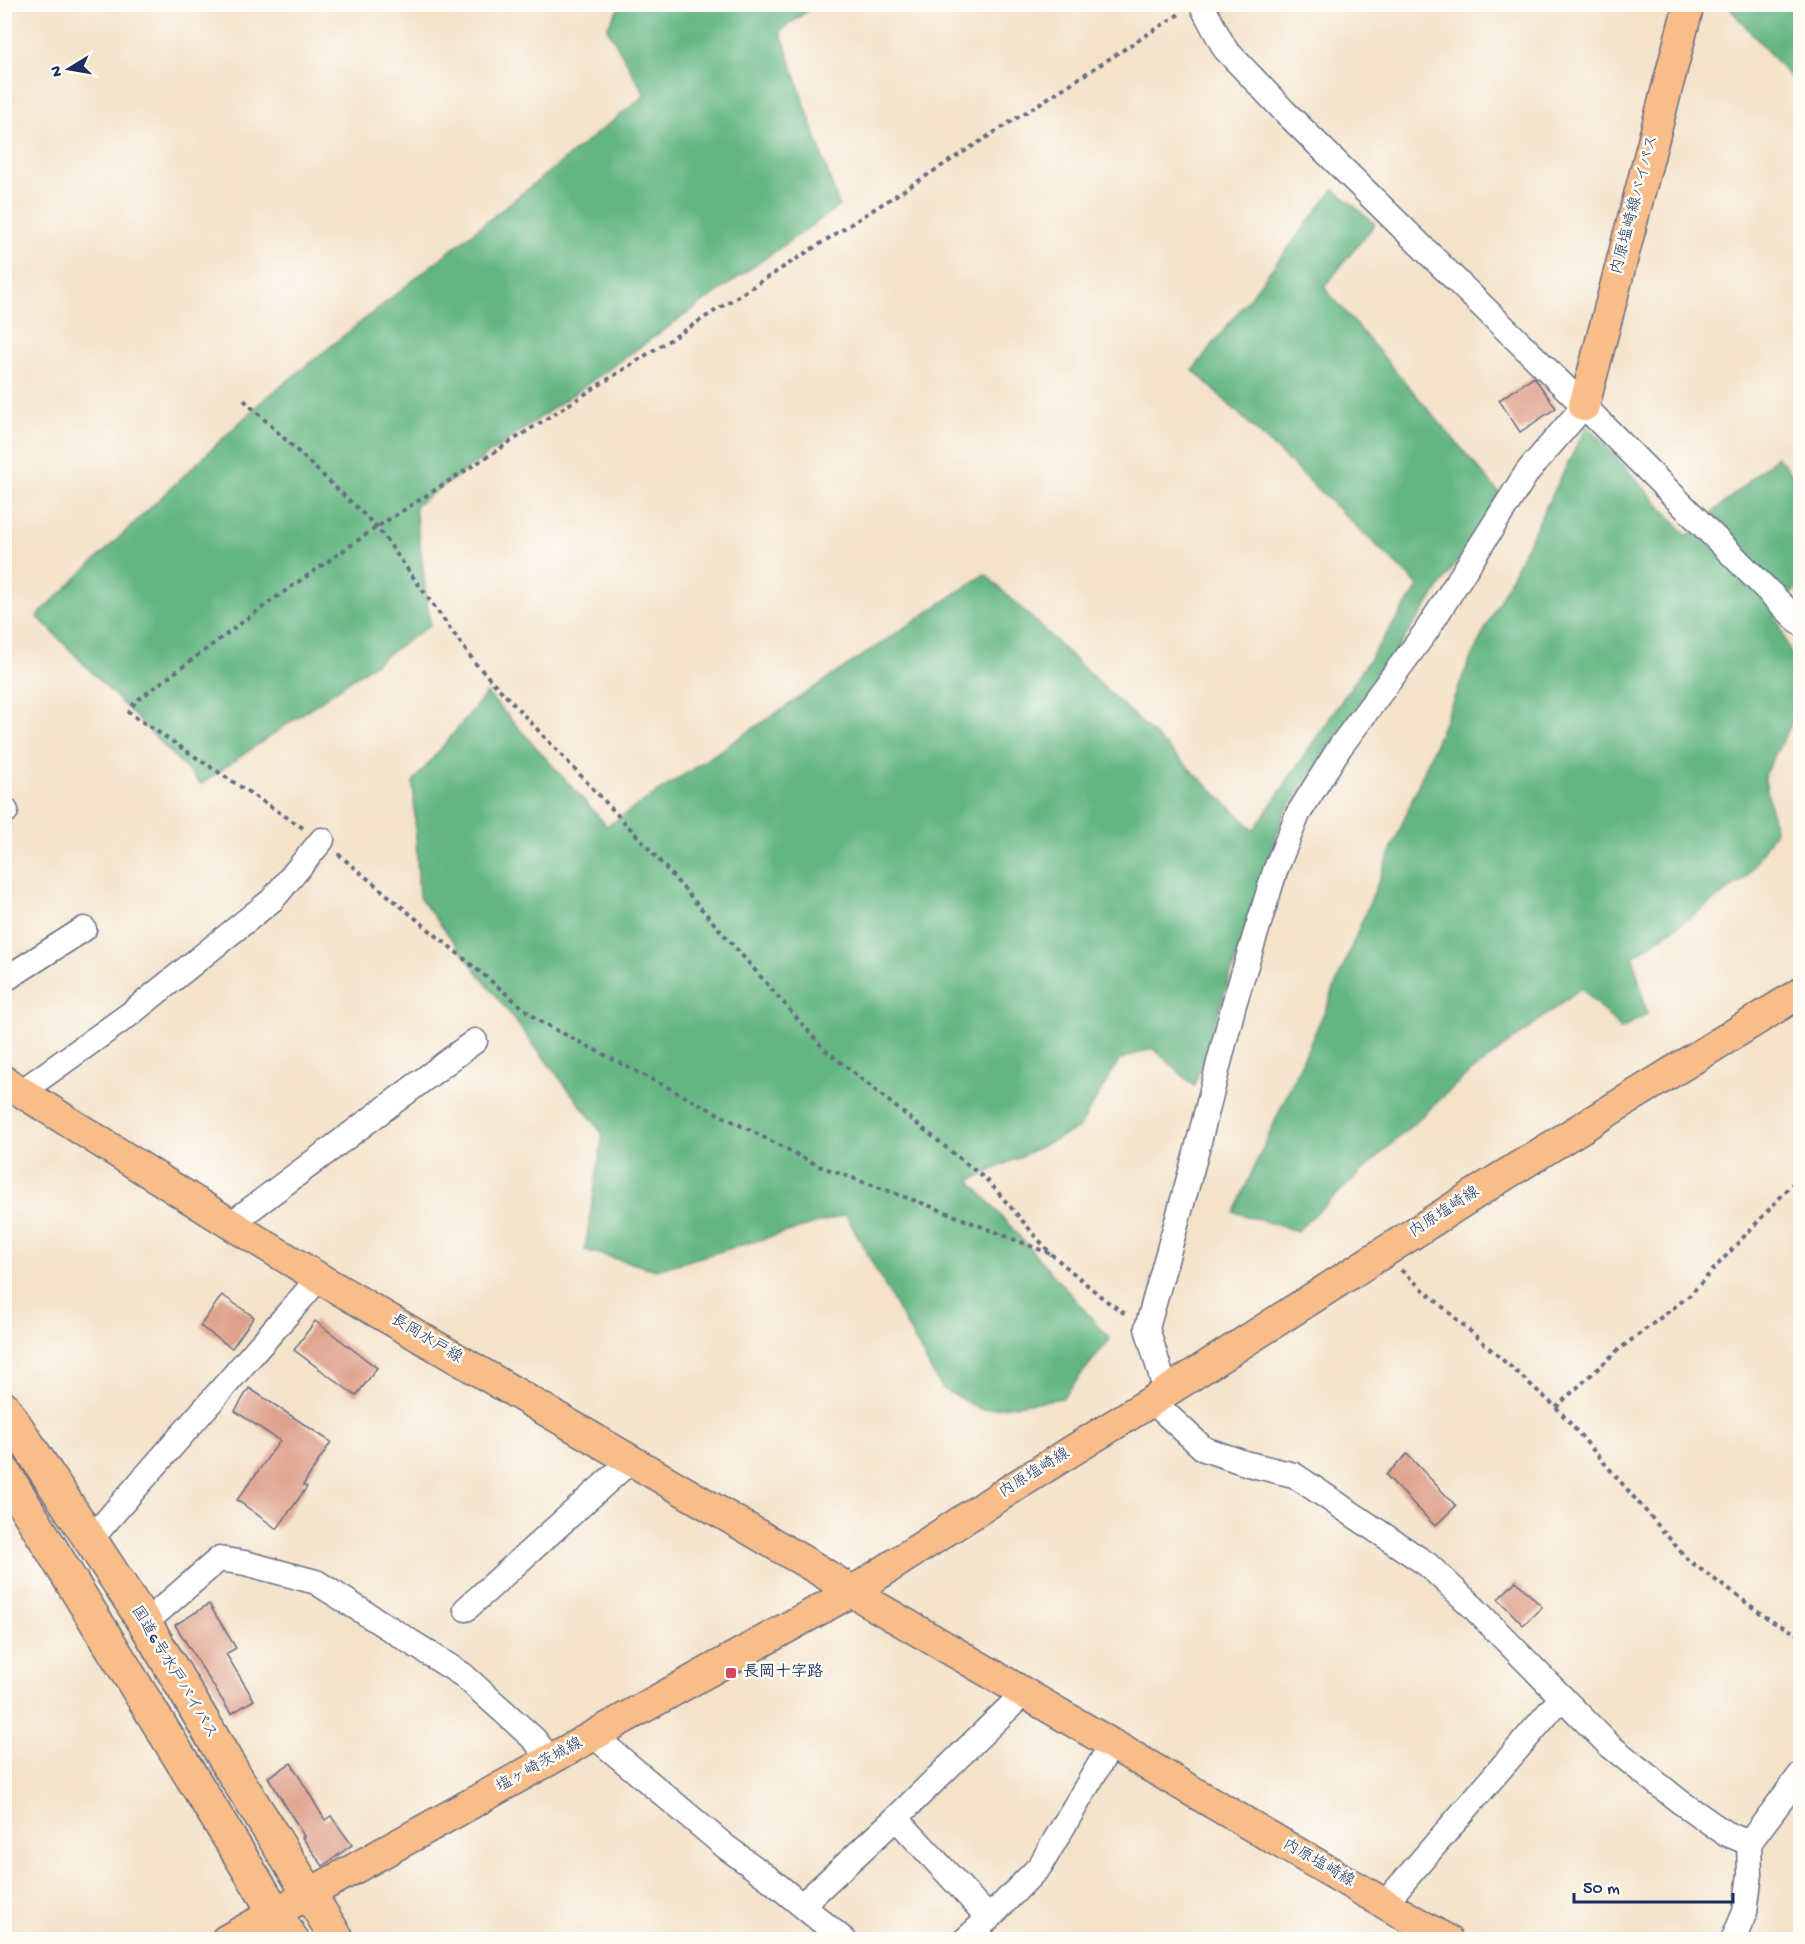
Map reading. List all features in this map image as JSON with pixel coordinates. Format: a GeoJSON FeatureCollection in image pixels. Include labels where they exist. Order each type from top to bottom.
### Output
{"type":"FeatureCollection","features":[{"type":"Feature","properties":{"kind":"highway","name":"国道6号水戸バイパス"},"geometry":{"type":"LineString","coordinates":[[4,1408],[145,1623],[231,1769],[338,1940]]}},
{"type":"Feature","properties":{"kind":"highway"},"geometry":{"type":"LineString","coordinates":[[4,1472],[284,1926]]}},
{"type":"Feature","properties":{"kind":"main road","name":"内原塩崎線バイパス"},"geometry":{"type":"LineString","coordinates":[[1584,406],[1689,4]]}},
{"type":"Feature","properties":{"kind":"main road","name":"内原塩崎線"},"geometry":{"type":"LineString","coordinates":[[1445,1939],[1111,1745],[853,1591],[1382,1253],[1618,1104],[1800,993]]}},
{"type":"Feature","properties":{"kind":"main road","name":"長岡水戸線"},"geometry":{"type":"LineString","coordinates":[[13,1087],[319,1278],[853,1591]]}},
{"type":"Feature","properties":{"kind":"main road","name":"塩ヶ崎茨城線"},"geometry":{"type":"LineString","coordinates":[[226,1940],[284,1926],[308,1894],[853,1591]]}},
{"type":"Feature","properties":{"kind":"street"},"geometry":{"type":"LineString","coordinates":[[1193,8],[1225,50],[1270,97],[1584,406],[1800,623]]}},
{"type":"Feature","properties":{"kind":"street"},"geometry":{"type":"LineString","coordinates":[[1584,406],[1528,471],[1425,633],[1340,747],[1298,814],[1275,871],[1234,1004],[1195,1157],[1147,1328],[1159,1397],[1204,1449],[1248,1464],[1294,1475],[1428,1565],[1609,1745],[1679,1801],[1725,1833],[1749,1843]]}},
{"type":"Feature","properties":{"kind":"street"},"geometry":{"type":"LineString","coordinates":[[13,1087],[129,1014],[272,900],[322,840]]}},
{"type":"Feature","properties":{"kind":"street"},"geometry":{"type":"LineString","coordinates":[[4,980],[84,929]]}},
{"type":"Feature","properties":{"kind":"street"},"geometry":{"type":"LineString","coordinates":[[229,1223],[475,1041]]}},
{"type":"Feature","properties":{"kind":"street"},"geometry":{"type":"LineString","coordinates":[[90,1540],[319,1278]]}},
{"type":"Feature","properties":{"kind":"street"},"geometry":{"type":"LineString","coordinates":[[466,1609],[620,1470],[633,1462]]}},
{"type":"Feature","properties":{"kind":"street"},"geometry":{"type":"LineString","coordinates":[[145,1623],[219,1559],[245,1563],[316,1582],[463,1675],[534,1739],[550,1759]]}},
{"type":"Feature","properties":{"kind":"street"},"geometry":{"type":"LineString","coordinates":[[802,1905],[896,1818],[1025,1692]]}},
{"type":"Feature","properties":{"kind":"street"},"geometry":{"type":"LineString","coordinates":[[1385,1903],[1562,1697]]}},
{"type":"Feature","properties":{"kind":"street"},"geometry":{"type":"LineString","coordinates":[[594,1736],[717,1840],[844,1940]]}},
{"type":"Feature","properties":{"kind":"street"},"geometry":{"type":"LineString","coordinates":[[965,1940],[1040,1866],[1111,1745]]}},
{"type":"Feature","properties":{"kind":"street"},"geometry":{"type":"LineString","coordinates":[[1733,1940],[1744,1912],[1750,1874],[1749,1843],[1800,1775]]}},
{"type":"Feature","properties":{"kind":"street"},"geometry":{"type":"LineString","coordinates":[[896,1818],[989,1918]]}},
{"type":"Feature","properties":{"kind":"path"},"geometry":{"type":"LineString","coordinates":[[1051,1254],[930,1206],[819,1166],[539,1021],[322,840],[129,713],[135,702],[271,601],[377,527],[1193,8]]}},
{"type":"Feature","properties":{"kind":"path"},"geometry":{"type":"LineString","coordinates":[[244,400],[377,527],[475,663],[643,842],[823,1048],[988,1182],[1051,1254],[1104,1300],[1147,1328]]}},
{"type":"Feature","properties":{"kind":"path"},"geometry":{"type":"LineString","coordinates":[[1556,1407],[1617,1351],[1689,1296],[1800,1176]]}},
{"type":"Feature","properties":{"kind":"path"},"geometry":{"type":"LineString","coordinates":[[1382,1253],[1556,1407],[1688,1560],[1773,1622],[1800,1635]]}},
{"type":"Feature","properties":{"kind":"green space"},"geometry":{"type":"Polygon","coordinates":[[[621,4],[815,5],[780,31],[839,206],[415,506],[430,625],[201,784],[37,616],[261,402],[645,95],[607,28],[621,4]]]}},
{"type":"Feature","properties":{"kind":"green space"},"geometry":{"type":"Polygon","coordinates":[[[1727,5],[1800,5],[1800,88],[1727,5]]]}},
{"type":"Feature","properties":{"kind":"green space"},"geometry":{"type":"Polygon","coordinates":[[[1334,189],[1375,224],[1324,287],[1502,496],[1284,814],[1194,1086],[1153,1048],[1119,1060],[1079,1128],[970,1181],[1110,1339],[1062,1398],[982,1410],[941,1388],[846,1215],[656,1270],[585,1250],[603,1134],[419,897],[413,782],[487,693],[607,826],[985,574],[1254,830],[1419,586],[1193,370],[1334,189]]]}},
{"type":"Feature","properties":{"kind":"green space"},"geometry":{"type":"Polygon","coordinates":[[[1587,425],[1687,536],[1777,456],[1800,483],[1800,586],[1773,608],[1800,678],[1800,708],[1764,775],[1775,831],[1746,878],[1633,957],[1647,1014],[1621,1029],[1581,988],[1461,1080],[1297,1231],[1234,1212],[1327,1006],[1468,664],[1587,425]]]}},
{"type":"Feature","properties":{"kind":"building"},"geometry":{"type":"Polygon","coordinates":[[[1534,377],[1556,408],[1520,432],[1499,400],[1534,377]]]}},
{"type":"Feature","properties":{"kind":"building"},"geometry":{"type":"Polygon","coordinates":[[[222,1295],[254,1317],[232,1348],[200,1326],[222,1295]]]}},
{"type":"Feature","properties":{"kind":"building"},"geometry":{"type":"Polygon","coordinates":[[[315,1321],[377,1368],[356,1396],[294,1350],[315,1321]]]}},
{"type":"Feature","properties":{"kind":"building"},"geometry":{"type":"Polygon","coordinates":[[[249,1388],[331,1442],[303,1485],[307,1487],[277,1529],[237,1500],[280,1441],[235,1411],[249,1388]]]}},
{"type":"Feature","properties":{"kind":"building"},"geometry":{"type":"Polygon","coordinates":[[[1407,1454],[1456,1506],[1435,1526],[1386,1475],[1407,1454]]]}},
{"type":"Feature","properties":{"kind":"building"},"geometry":{"type":"Polygon","coordinates":[[[1516,1581],[1542,1607],[1523,1625],[1498,1599],[1516,1581]]]}},
{"type":"Feature","properties":{"kind":"building"},"geometry":{"type":"Polygon","coordinates":[[[209,1604],[236,1648],[226,1654],[254,1700],[231,1714],[175,1625],[209,1604]]]}},
{"type":"Feature","properties":{"kind":"building"},"geometry":{"type":"Polygon","coordinates":[[[291,1763],[325,1820],[331,1816],[352,1845],[323,1866],[302,1837],[304,1836],[268,1777],[291,1763]]]}},
{"type":"Feature","properties":{"kind":"place","name":"長岡十字路"},"geometry":{"type":"Point","coordinates":[731,1673]}}]}
